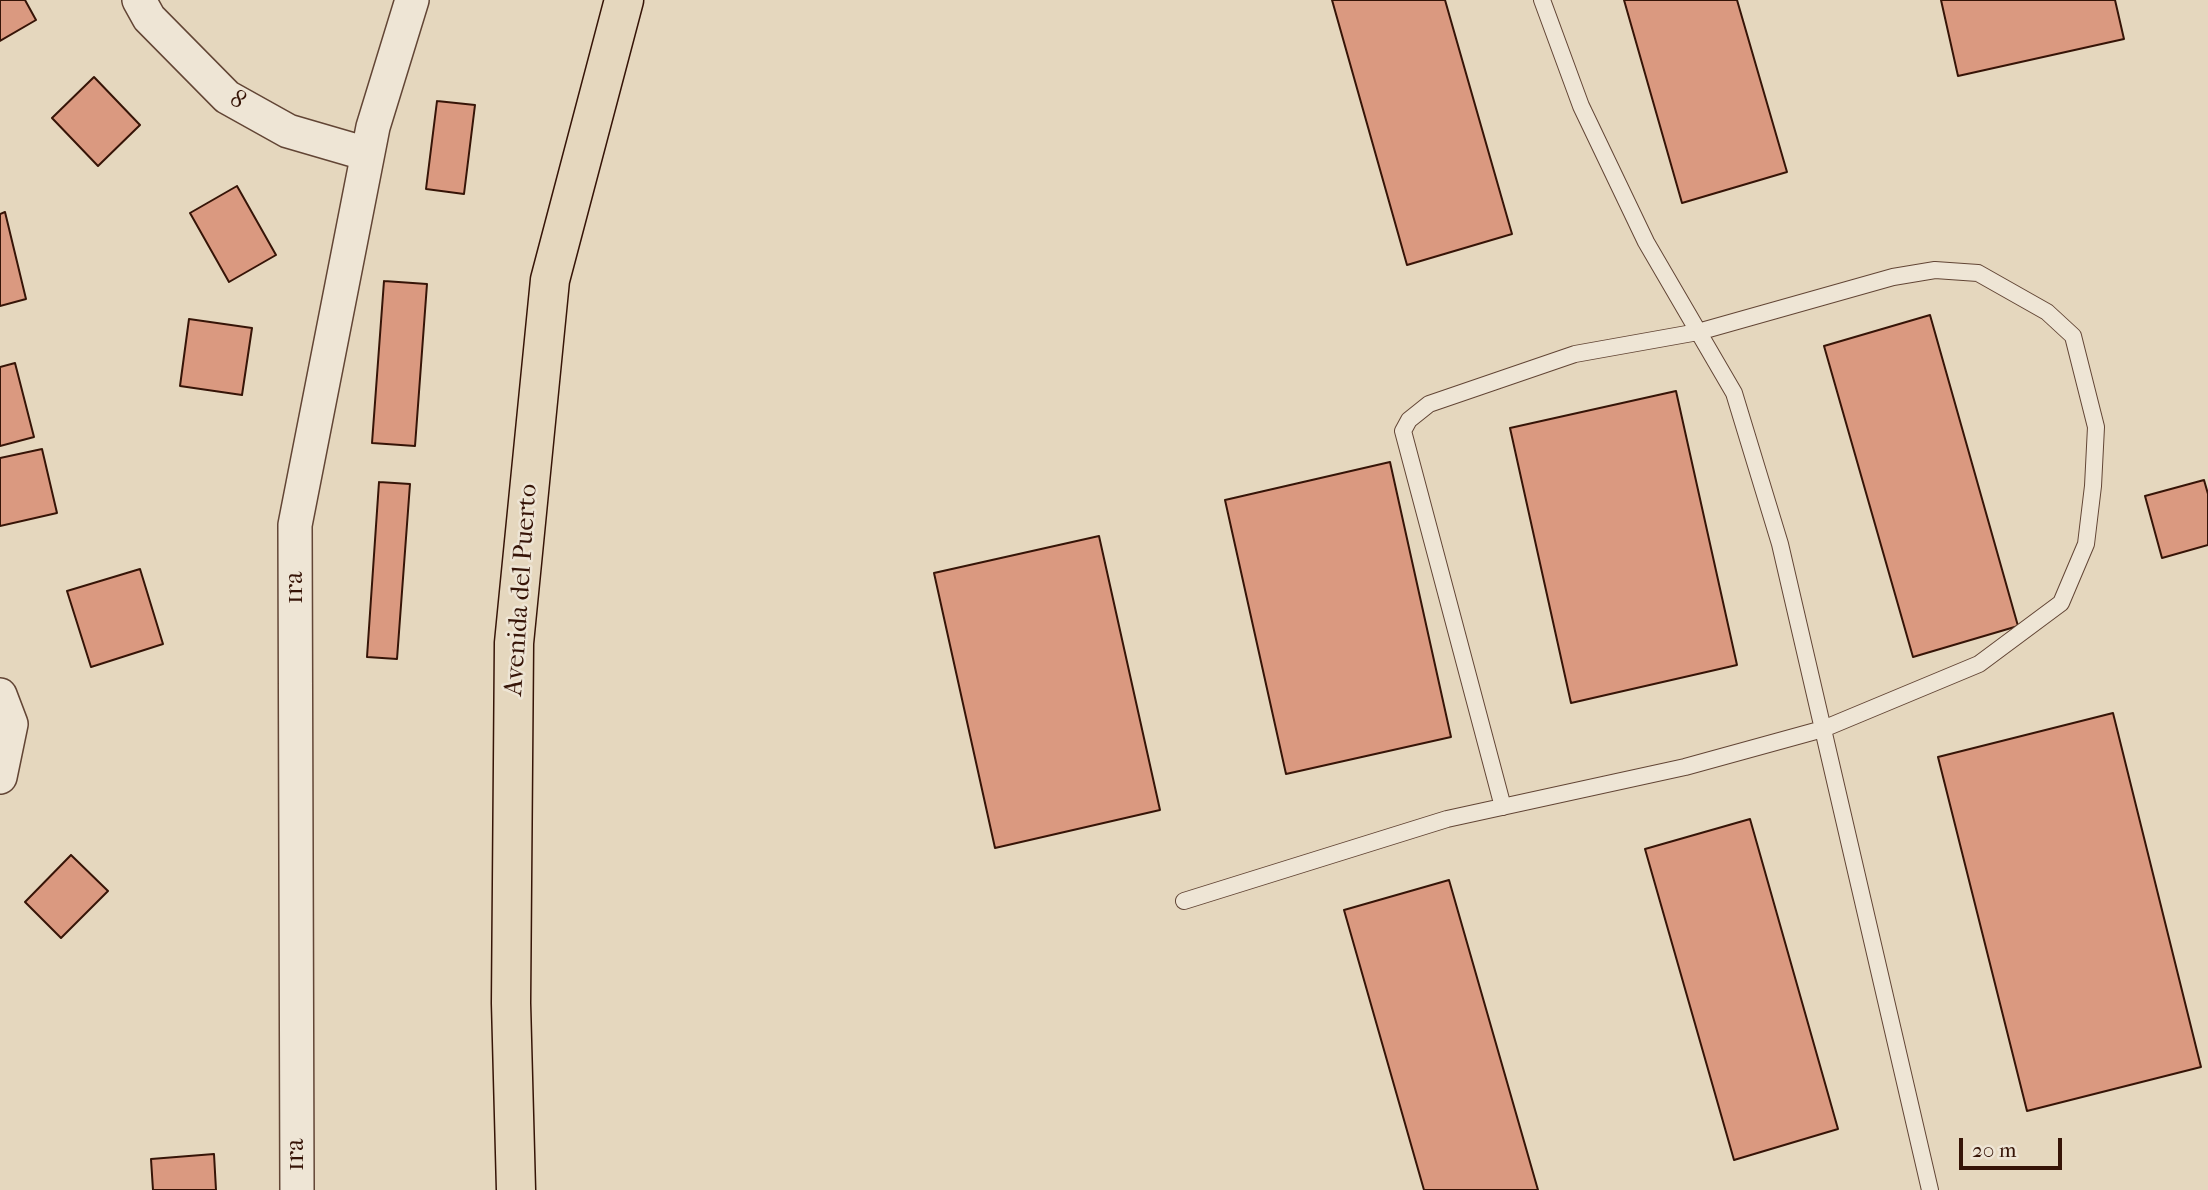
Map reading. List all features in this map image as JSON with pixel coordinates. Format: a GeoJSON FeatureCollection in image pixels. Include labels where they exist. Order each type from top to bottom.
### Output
{"type":"FeatureCollection","features":[{"type":"Feature","properties":{"kind":"main road","name":"Avenida del Puerto"},"geometry":{"type":"LineString","coordinates":[[516,1190],[511,1003],[514,643],[550,280],[624,0]]}},
{"type":"Feature","properties":{"kind":"street","name":"8"},"geometry":{"type":"LineString","coordinates":[[139,0],[149,18],[228,97],[288,131],[368,154]]}},
{"type":"Feature","properties":{"kind":"street","name":"1ra"},"geometry":{"type":"LineString","coordinates":[[298,1190],[295,525],[373,127],[412,0]]}},
{"type":"Feature","properties":{"kind":"street"},"geometry":{"type":"LineString","coordinates":[[0,695],[11,724],[0,777]]}},
{"type":"Feature","properties":{"kind":"lane"},"geometry":{"type":"LineString","coordinates":[[1542,0],[1587,119],[1646,242],[1734,393],[1780,544],[1930,1190]]}},
{"type":"Feature","properties":{"kind":"lane"},"geometry":{"type":"LineString","coordinates":[[1184,901],[1447,820],[1685,767],[1823,729],[1979,664],[2062,603],[2086,544],[2096,427],[2073,336],[2047,312],[1978,273],[1935,270],[1893,277],[1698,332],[1574,354],[1429,404],[1409,420],[1403,430],[1503,807]]}},
{"type":"Feature","properties":{"kind":"building"},"geometry":{"type":"Polygon","coordinates":[[[0,0],[25,0],[36,20],[0,41],[0,0]]]}},
{"type":"Feature","properties":{"kind":"building"},"geometry":{"type":"Polygon","coordinates":[[[1332,0],[1445,0],[1512,234],[1407,265],[1332,0]]]}},
{"type":"Feature","properties":{"kind":"building"},"geometry":{"type":"Polygon","coordinates":[[[1624,0],[1737,0],[1787,172],[1682,203],[1624,0]]]}},
{"type":"Feature","properties":{"kind":"building"},"geometry":{"type":"Polygon","coordinates":[[[1941,0],[2115,0],[2124,39],[1958,76],[1941,0]]]}},
{"type":"Feature","properties":{"kind":"building"},"geometry":{"type":"Polygon","coordinates":[[[94,77],[140,125],[98,166],[52,118],[94,77]]]}},
{"type":"Feature","properties":{"kind":"building"},"geometry":{"type":"Polygon","coordinates":[[[437,101],[475,105],[464,194],[426,189],[437,101]]]}},
{"type":"Feature","properties":{"kind":"building"},"geometry":{"type":"Polygon","coordinates":[[[237,186],[276,255],[229,282],[190,213],[237,186]]]}},
{"type":"Feature","properties":{"kind":"building"},"geometry":{"type":"Polygon","coordinates":[[[5,212],[26,299],[0,306],[0,214],[5,212]]]}},
{"type":"Feature","properties":{"kind":"building"},"geometry":{"type":"Polygon","coordinates":[[[384,281],[427,284],[415,446],[372,443],[384,281]]]}},
{"type":"Feature","properties":{"kind":"building"},"geometry":{"type":"Polygon","coordinates":[[[1930,315],[2018,626],[1913,657],[1824,346],[1930,315]]]}},
{"type":"Feature","properties":{"kind":"building"},"geometry":{"type":"Polygon","coordinates":[[[189,319],[252,328],[242,395],[180,386],[189,319]]]}},
{"type":"Feature","properties":{"kind":"building"},"geometry":{"type":"Polygon","coordinates":[[[15,363],[34,437],[0,446],[0,367],[15,363]]]}},
{"type":"Feature","properties":{"kind":"building"},"geometry":{"type":"Polygon","coordinates":[[[1676,391],[1737,665],[1571,703],[1510,428],[1676,391]]]}},
{"type":"Feature","properties":{"kind":"building"},"geometry":{"type":"Polygon","coordinates":[[[42,449],[57,513],[0,526],[0,458],[42,449]]]}},
{"type":"Feature","properties":{"kind":"building"},"geometry":{"type":"Polygon","coordinates":[[[1390,462],[1451,737],[1286,774],[1225,500],[1390,462]]]}},
{"type":"Feature","properties":{"kind":"building"},"geometry":{"type":"Polygon","coordinates":[[[2204,480],[2208,494],[2208,545],[2162,558],[2145,496],[2204,480]]]}},
{"type":"Feature","properties":{"kind":"building"},"geometry":{"type":"Polygon","coordinates":[[[379,482],[410,484],[397,659],[367,657],[379,482]]]}},
{"type":"Feature","properties":{"kind":"building"},"geometry":{"type":"Polygon","coordinates":[[[1099,536],[1160,810],[995,848],[934,573],[1099,536]]]}},
{"type":"Feature","properties":{"kind":"building"},"geometry":{"type":"Polygon","coordinates":[[[140,569],[163,644],[91,667],[67,591],[140,569]]]}},
{"type":"Feature","properties":{"kind":"building"},"geometry":{"type":"Polygon","coordinates":[[[2113,713],[2201,1067],[2027,1111],[1938,757],[2113,713]]]}},
{"type":"Feature","properties":{"kind":"building"},"geometry":{"type":"Polygon","coordinates":[[[1750,819],[1838,1129],[1734,1160],[1645,849],[1750,819]]]}},
{"type":"Feature","properties":{"kind":"building"},"geometry":{"type":"Polygon","coordinates":[[[71,855],[108,891],[61,938],[25,902],[71,855]]]}},
{"type":"Feature","properties":{"kind":"building"},"geometry":{"type":"Polygon","coordinates":[[[1449,880],[1538,1190],[1424,1190],[1344,910],[1449,880]]]}},
{"type":"Feature","properties":{"kind":"building"},"geometry":{"type":"Polygon","coordinates":[[[214,1154],[216,1190],[153,1190],[151,1159],[214,1154]]]}}]}
